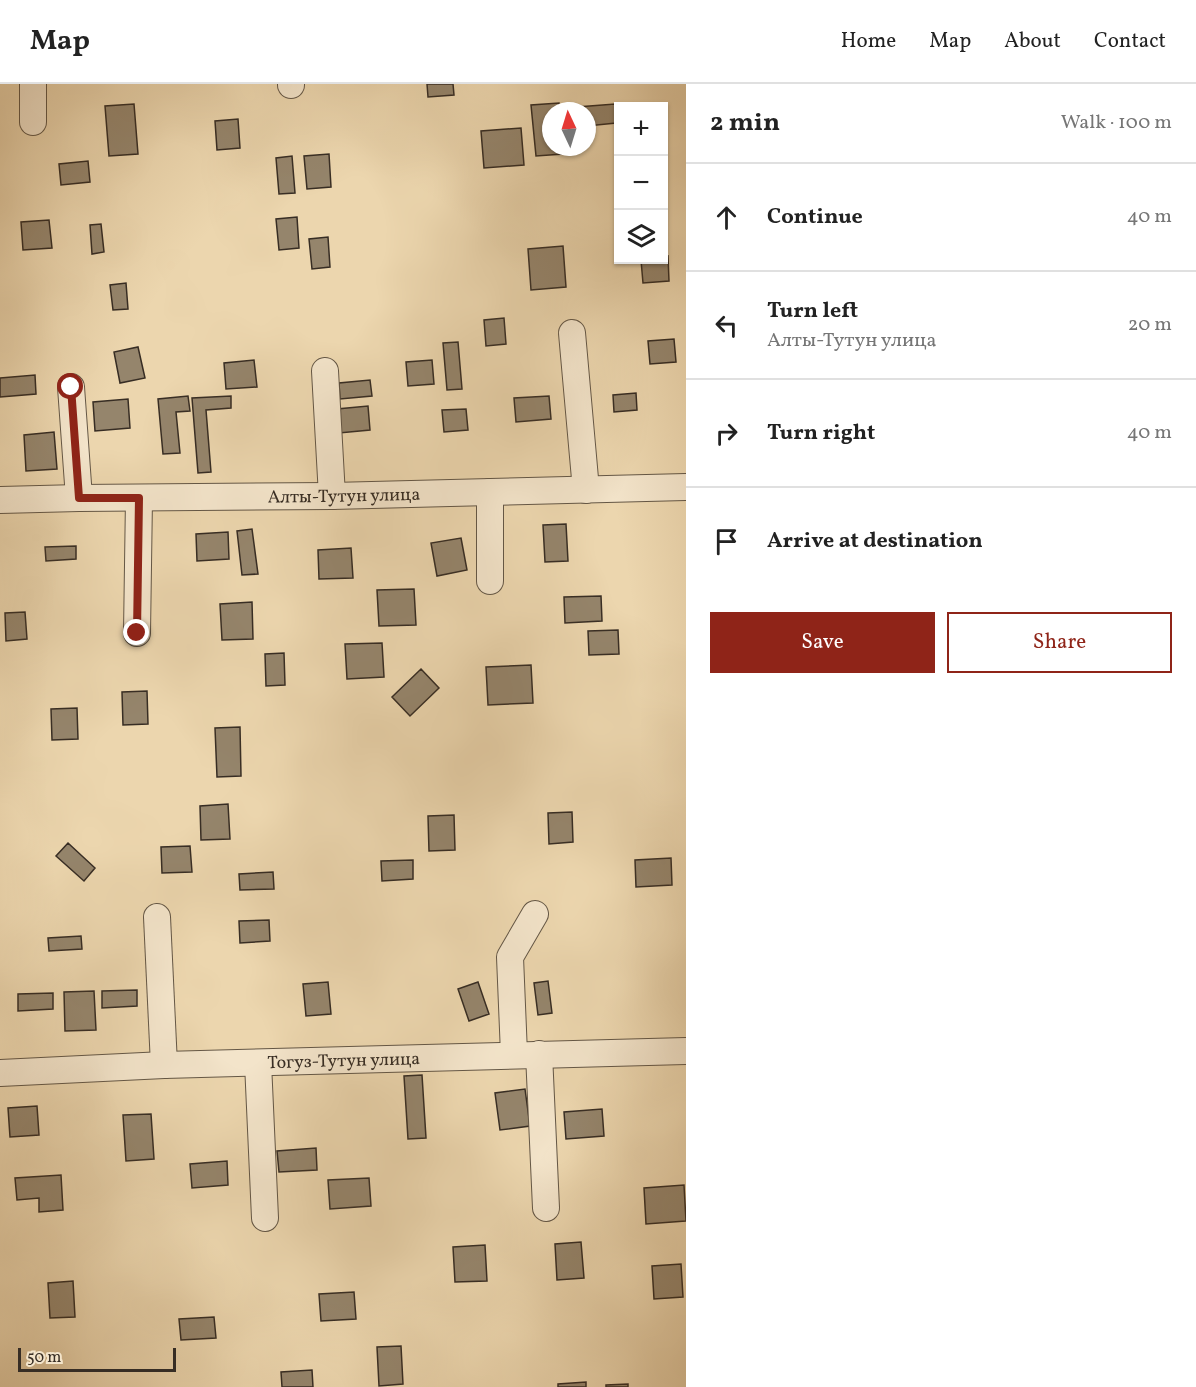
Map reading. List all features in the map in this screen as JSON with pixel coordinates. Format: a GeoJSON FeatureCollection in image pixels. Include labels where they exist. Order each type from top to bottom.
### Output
{"type":"FeatureCollection","features":[{"type":"Feature","properties":{"kind":"street"},"geometry":{"type":"LineString","coordinates":[[33,84],[33,122]]}},
{"type":"Feature","properties":{"kind":"street"},"geometry":{"type":"LineString","coordinates":[[572,333],[586,489]]}},
{"type":"Feature","properties":{"kind":"street"},"geometry":{"type":"LineString","coordinates":[[325,371],[332,496]]}},
{"type":"Feature","properties":{"kind":"street"},"geometry":{"type":"LineString","coordinates":[[71,387],[79,498]]}},
{"type":"Feature","properties":{"kind":"street","name":"Алты-Тутун улица"},"geometry":{"type":"LineString","coordinates":[[0,500],[332,496],[686,486]]}},
{"type":"Feature","properties":{"kind":"street"},"geometry":{"type":"LineString","coordinates":[[490,492],[490,581]]}},
{"type":"Feature","properties":{"kind":"street"},"geometry":{"type":"LineString","coordinates":[[137,633],[139,498]]}},
{"type":"Feature","properties":{"kind":"street"},"geometry":{"type":"LineString","coordinates":[[535,914],[510,957],[527,1054],[546,1208]]}},
{"type":"Feature","properties":{"kind":"street"},"geometry":{"type":"LineString","coordinates":[[157,917],[164,1065]]}},
{"type":"Feature","properties":{"kind":"street","name":"Тогуз-Тутун улица"},"geometry":{"type":"LineString","coordinates":[[0,1073],[164,1065],[686,1050]]}},
{"type":"Feature","properties":{"kind":"street"},"geometry":{"type":"LineString","coordinates":[[258,1063],[265,1218]]}},
{"type":"Feature","properties":{"kind":"building"},"geometry":{"type":"Polygon","coordinates":[[[427,84],[453,84],[454,95],[428,97],[427,84]]]}},
{"type":"Feature","properties":{"kind":"building"},"geometry":{"type":"Polygon","coordinates":[[[134,104],[138,154],[109,156],[105,106],[134,104]]]}},
{"type":"Feature","properties":{"kind":"building"},"geometry":{"type":"Polygon","coordinates":[[[542,104],[542,156],[536,156],[531,105],[542,104]]]}},
{"type":"Feature","properties":{"kind":"building"},"geometry":{"type":"Polygon","coordinates":[[[614,104],[614,123],[596,125],[596,106],[614,104]]]}},
{"type":"Feature","properties":{"kind":"building"},"geometry":{"type":"Polygon","coordinates":[[[238,119],[240,148],[217,150],[215,121],[238,119]]]}},
{"type":"Feature","properties":{"kind":"building"},"geometry":{"type":"Polygon","coordinates":[[[521,128],[524,165],[484,168],[481,131],[521,128]]]}},
{"type":"Feature","properties":{"kind":"building"},"geometry":{"type":"Polygon","coordinates":[[[329,154],[331,187],[307,189],[304,156],[329,154]]]}},
{"type":"Feature","properties":{"kind":"building"},"geometry":{"type":"Polygon","coordinates":[[[292,156],[295,193],[279,194],[276,158],[292,156]]]}},
{"type":"Feature","properties":{"kind":"building"},"geometry":{"type":"Polygon","coordinates":[[[88,161],[90,182],[61,185],[59,164],[88,161]]]}},
{"type":"Feature","properties":{"kind":"building"},"geometry":{"type":"Polygon","coordinates":[[[297,217],[299,248],[279,250],[276,219],[297,217]]]}},
{"type":"Feature","properties":{"kind":"building"},"geometry":{"type":"Polygon","coordinates":[[[49,220],[52,248],[23,250],[21,222],[49,220]]]}},
{"type":"Feature","properties":{"kind":"building"},"geometry":{"type":"Polygon","coordinates":[[[101,224],[104,252],[92,254],[90,225],[101,224]]]}},
{"type":"Feature","properties":{"kind":"building"},"geometry":{"type":"Polygon","coordinates":[[[328,237],[330,267],[312,269],[309,239],[328,237]]]}},
{"type":"Feature","properties":{"kind":"building"},"geometry":{"type":"Polygon","coordinates":[[[563,246],[566,287],[531,290],[528,249],[563,246]]]}},
{"type":"Feature","properties":{"kind":"building"},"geometry":{"type":"Polygon","coordinates":[[[668,256],[669,281],[643,283],[641,264],[668,264],[668,256]]]}},
{"type":"Feature","properties":{"kind":"building"},"geometry":{"type":"Polygon","coordinates":[[[126,283],[128,309],[113,310],[110,285],[126,283]]]}},
{"type":"Feature","properties":{"kind":"building"},"geometry":{"type":"Polygon","coordinates":[[[504,318],[506,344],[486,346],[484,320],[504,318]]]}},
{"type":"Feature","properties":{"kind":"building"},"geometry":{"type":"Polygon","coordinates":[[[674,339],[676,362],[650,364],[648,341],[674,339]]]}},
{"type":"Feature","properties":{"kind":"building"},"geometry":{"type":"Polygon","coordinates":[[[458,342],[462,389],[447,390],[443,343],[458,342]]]}},
{"type":"Feature","properties":{"kind":"building"},"geometry":{"type":"Polygon","coordinates":[[[138,347],[145,378],[120,383],[114,352],[138,347]]]}},
{"type":"Feature","properties":{"kind":"building"},"geometry":{"type":"Polygon","coordinates":[[[254,360],[257,387],[226,389],[224,363],[254,360]]]}},
{"type":"Feature","properties":{"kind":"building"},"geometry":{"type":"Polygon","coordinates":[[[432,360],[434,384],[408,386],[406,362],[432,360]]]}},
{"type":"Feature","properties":{"kind":"building"},"geometry":{"type":"Polygon","coordinates":[[[35,375],[36,394],[0,397],[0,378],[35,375]]]}},
{"type":"Feature","properties":{"kind":"building"},"geometry":{"type":"Polygon","coordinates":[[[370,380],[372,396],[340,399],[339,383],[370,380]]]}},
{"type":"Feature","properties":{"kind":"building"},"geometry":{"type":"Polygon","coordinates":[[[636,393],[637,410],[614,412],[613,395],[636,393]]]}},
{"type":"Feature","properties":{"kind":"building"},"geometry":{"type":"Polygon","coordinates":[[[188,396],[190,411],[176,412],[180,453],[163,454],[158,399],[188,396]]]}},
{"type":"Feature","properties":{"kind":"building"},"geometry":{"type":"Polygon","coordinates":[[[231,396],[231,408],[206,410],[211,472],[198,473],[192,398],[231,396]]]}},
{"type":"Feature","properties":{"kind":"building"},"geometry":{"type":"Polygon","coordinates":[[[549,396],[551,419],[516,422],[514,398],[549,396]]]}},
{"type":"Feature","properties":{"kind":"building"},"geometry":{"type":"Polygon","coordinates":[[[128,399],[130,428],[95,431],[93,402],[128,399]]]}},
{"type":"Feature","properties":{"kind":"building"},"geometry":{"type":"Polygon","coordinates":[[[368,406],[370,430],[339,433],[337,409],[368,406]]]}},
{"type":"Feature","properties":{"kind":"building"},"geometry":{"type":"Polygon","coordinates":[[[466,409],[468,430],[444,432],[442,410],[466,409]]]}},
{"type":"Feature","properties":{"kind":"building"},"geometry":{"type":"Polygon","coordinates":[[[54,432],[57,469],[26,471],[24,435],[54,432]]]}},
{"type":"Feature","properties":{"kind":"building"},"geometry":{"type":"Polygon","coordinates":[[[566,524],[568,561],[545,562],[543,525],[566,524]]]}},
{"type":"Feature","properties":{"kind":"building"},"geometry":{"type":"Polygon","coordinates":[[[252,529],[258,574],[242,575],[237,531],[252,529]]]}},
{"type":"Feature","properties":{"kind":"building"},"geometry":{"type":"Polygon","coordinates":[[[228,532],[229,559],[197,561],[196,534],[228,532]]]}},
{"type":"Feature","properties":{"kind":"building"},"geometry":{"type":"Polygon","coordinates":[[[461,538],[467,570],[437,576],[431,543],[461,538]]]}},
{"type":"Feature","properties":{"kind":"building"},"geometry":{"type":"Polygon","coordinates":[[[76,546],[76,559],[46,561],[45,547],[76,546]]]}},
{"type":"Feature","properties":{"kind":"building"},"geometry":{"type":"Polygon","coordinates":[[[351,548],[353,578],[319,579],[318,550],[351,548]]]}},
{"type":"Feature","properties":{"kind":"building"},"geometry":{"type":"Polygon","coordinates":[[[414,589],[416,625],[379,626],[377,590],[414,589]]]}},
{"type":"Feature","properties":{"kind":"building"},"geometry":{"type":"Polygon","coordinates":[[[601,596],[602,621],[565,623],[564,597],[601,596]]]}},
{"type":"Feature","properties":{"kind":"building"},"geometry":{"type":"Polygon","coordinates":[[[252,602],[253,639],[222,640],[220,604],[252,602]]]}},
{"type":"Feature","properties":{"kind":"building"},"geometry":{"type":"Polygon","coordinates":[[[25,612],[27,639],[6,641],[5,613],[25,612]]]}},
{"type":"Feature","properties":{"kind":"building"},"geometry":{"type":"Polygon","coordinates":[[[618,630],[619,654],[589,655],[588,631],[618,630]]]}},
{"type":"Feature","properties":{"kind":"building"},"geometry":{"type":"Polygon","coordinates":[[[382,643],[384,677],[347,679],[345,644],[382,643]]]}},
{"type":"Feature","properties":{"kind":"building"},"geometry":{"type":"Polygon","coordinates":[[[284,653],[285,685],[266,686],[265,654],[284,653]]]}},
{"type":"Feature","properties":{"kind":"building"},"geometry":{"type":"Polygon","coordinates":[[[531,665],[533,703],[488,705],[486,667],[531,665]]]}},
{"type":"Feature","properties":{"kind":"building"},"geometry":{"type":"Polygon","coordinates":[[[421,669],[439,688],[410,716],[392,697],[421,669]]]}},
{"type":"Feature","properties":{"kind":"building"},"geometry":{"type":"Polygon","coordinates":[[[147,691],[148,724],[123,725],[122,692],[147,691]]]}},
{"type":"Feature","properties":{"kind":"building"},"geometry":{"type":"Polygon","coordinates":[[[77,708],[78,739],[52,740],[51,709],[77,708]]]}},
{"type":"Feature","properties":{"kind":"building"},"geometry":{"type":"Polygon","coordinates":[[[240,727],[241,776],[217,777],[215,728],[240,727]]]}},
{"type":"Feature","properties":{"kind":"building"},"geometry":{"type":"Polygon","coordinates":[[[228,804],[230,839],[201,840],[200,806],[228,804]]]}},
{"type":"Feature","properties":{"kind":"building"},"geometry":{"type":"Polygon","coordinates":[[[572,812],[573,842],[549,844],[548,813],[572,812]]]}},
{"type":"Feature","properties":{"kind":"building"},"geometry":{"type":"Polygon","coordinates":[[[454,815],[455,850],[429,851],[428,816],[454,815]]]}},
{"type":"Feature","properties":{"kind":"building"},"geometry":{"type":"Polygon","coordinates":[[[68,843],[95,868],[84,881],[56,856],[68,843]]]}},
{"type":"Feature","properties":{"kind":"building"},"geometry":{"type":"Polygon","coordinates":[[[190,846],[192,872],[162,873],[161,847],[190,846]]]}},
{"type":"Feature","properties":{"kind":"building"},"geometry":{"type":"Polygon","coordinates":[[[671,858],[672,885],[636,887],[635,860],[671,858]]]}},
{"type":"Feature","properties":{"kind":"building"},"geometry":{"type":"Polygon","coordinates":[[[413,860],[413,879],[382,881],[381,861],[413,860]]]}},
{"type":"Feature","properties":{"kind":"building"},"geometry":{"type":"Polygon","coordinates":[[[273,872],[274,889],[240,890],[239,874],[273,872]]]}},
{"type":"Feature","properties":{"kind":"building"},"geometry":{"type":"Polygon","coordinates":[[[269,920],[270,941],[240,943],[239,921],[269,920]]]}},
{"type":"Feature","properties":{"kind":"building"},"geometry":{"type":"Polygon","coordinates":[[[81,936],[82,949],[49,951],[48,938],[81,936]]]}},
{"type":"Feature","properties":{"kind":"building"},"geometry":{"type":"Polygon","coordinates":[[[548,981],[552,1013],[538,1015],[534,983],[548,981]]]}},
{"type":"Feature","properties":{"kind":"building"},"geometry":{"type":"Polygon","coordinates":[[[328,982],[331,1014],[306,1016],[303,984],[328,982]]]}},
{"type":"Feature","properties":{"kind":"building"},"geometry":{"type":"Polygon","coordinates":[[[478,982],[489,1014],[469,1021],[458,989],[478,982]]]}},
{"type":"Feature","properties":{"kind":"building"},"geometry":{"type":"Polygon","coordinates":[[[137,990],[137,1006],[102,1008],[102,991],[137,990]]]}},
{"type":"Feature","properties":{"kind":"building"},"geometry":{"type":"Polygon","coordinates":[[[94,991],[96,1030],[65,1031],[64,992],[94,991]]]}},
{"type":"Feature","properties":{"kind":"building"},"geometry":{"type":"Polygon","coordinates":[[[53,993],[53,1009],[18,1011],[18,994],[53,993]]]}},
{"type":"Feature","properties":{"kind":"building"},"geometry":{"type":"Polygon","coordinates":[[[422,1075],[426,1138],[408,1139],[404,1076],[422,1075]]]}},
{"type":"Feature","properties":{"kind":"building"},"geometry":{"type":"Polygon","coordinates":[[[525,1089],[530,1126],[500,1130],[495,1093],[525,1089]]]}},
{"type":"Feature","properties":{"kind":"building"},"geometry":{"type":"Polygon","coordinates":[[[37,1106],[39,1135],[10,1137],[8,1108],[37,1106]]]}},
{"type":"Feature","properties":{"kind":"building"},"geometry":{"type":"Polygon","coordinates":[[[602,1109],[604,1136],[566,1139],[564,1112],[602,1109]]]}},
{"type":"Feature","properties":{"kind":"building"},"geometry":{"type":"Polygon","coordinates":[[[151,1114],[154,1159],[126,1161],[123,1115],[151,1114]]]}},
{"type":"Feature","properties":{"kind":"building"},"geometry":{"type":"Polygon","coordinates":[[[316,1148],[317,1170],[279,1172],[277,1151],[316,1148]]]}},
{"type":"Feature","properties":{"kind":"building"},"geometry":{"type":"Polygon","coordinates":[[[227,1161],[228,1185],[192,1188],[190,1164],[227,1161]]]}},
{"type":"Feature","properties":{"kind":"building"},"geometry":{"type":"Polygon","coordinates":[[[61,1175],[63,1210],[39,1212],[39,1198],[17,1200],[15,1178],[61,1175]]]}},
{"type":"Feature","properties":{"kind":"building"},"geometry":{"type":"Polygon","coordinates":[[[369,1178],[371,1206],[330,1209],[328,1180],[369,1178]]]}},
{"type":"Feature","properties":{"kind":"building"},"geometry":{"type":"Polygon","coordinates":[[[684,1185],[686,1221],[646,1224],[644,1188],[684,1185]]]}},
{"type":"Feature","properties":{"kind":"building"},"geometry":{"type":"Polygon","coordinates":[[[581,1242],[584,1278],[557,1280],[555,1244],[581,1242]]]}},
{"type":"Feature","properties":{"kind":"building"},"geometry":{"type":"Polygon","coordinates":[[[485,1245],[487,1281],[455,1282],[453,1247],[485,1245]]]}},
{"type":"Feature","properties":{"kind":"building"},"geometry":{"type":"Polygon","coordinates":[[[681,1264],[683,1297],[654,1299],[652,1266],[681,1264]]]}},
{"type":"Feature","properties":{"kind":"building"},"geometry":{"type":"Polygon","coordinates":[[[73,1281],[75,1317],[50,1318],[48,1283],[73,1281]]]}},
{"type":"Feature","properties":{"kind":"building"},"geometry":{"type":"Polygon","coordinates":[[[354,1292],[356,1319],[321,1321],[319,1294],[354,1292]]]}},
{"type":"Feature","properties":{"kind":"building"},"geometry":{"type":"Polygon","coordinates":[[[214,1317],[216,1338],[181,1340],[179,1319],[214,1317]]]}},
{"type":"Feature","properties":{"kind":"building"},"geometry":{"type":"Polygon","coordinates":[[[401,1346],[403,1384],[379,1386],[377,1347],[401,1346]]]}},
{"type":"Feature","properties":{"kind":"building"},"geometry":{"type":"Polygon","coordinates":[[[312,1370],[313,1387],[282,1387],[281,1372],[312,1370]]]}},
{"type":"Feature","properties":{"kind":"building"},"geometry":{"type":"Polygon","coordinates":[[[586,1382],[586,1387],[558,1387],[558,1384],[586,1382]]]}},
{"type":"Feature","properties":{"kind":"building"},"geometry":{"type":"Polygon","coordinates":[[[628,1384],[628,1387],[606,1387],[606,1385],[628,1384]]]}},
{"type":"Feature","properties":{"kind":"route"},"geometry":{"type":"LineString","coordinates":[[71,387],[79,498],[139,498],[137,633]]}}]}
